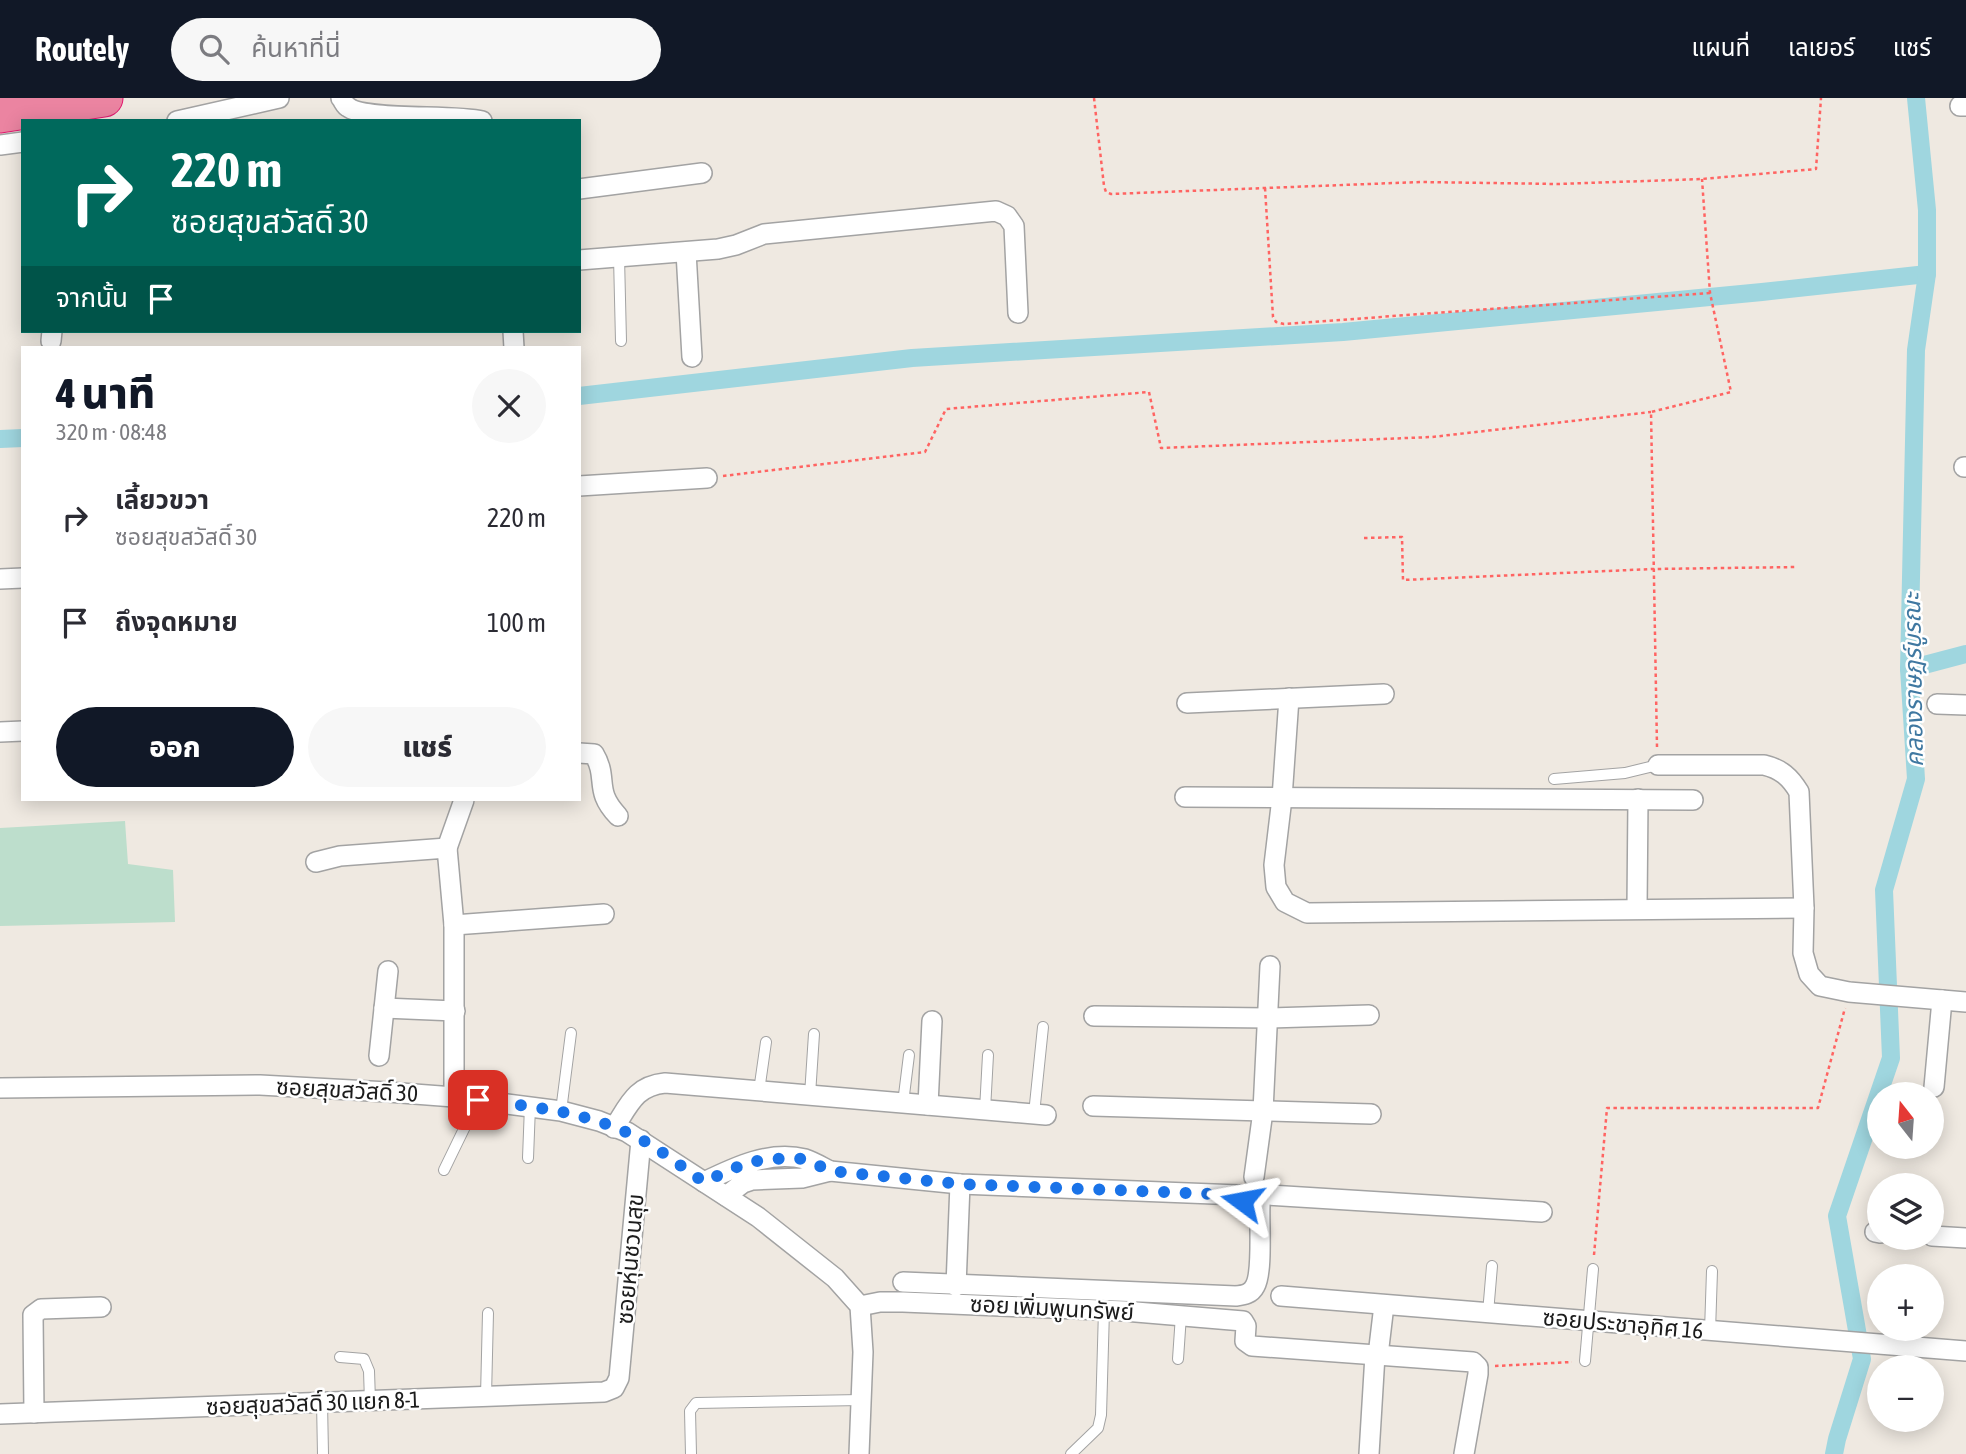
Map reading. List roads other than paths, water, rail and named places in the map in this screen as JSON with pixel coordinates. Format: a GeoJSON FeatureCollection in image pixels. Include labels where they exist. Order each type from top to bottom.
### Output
{"type":"FeatureCollection","features":[{"type":"Feature","properties":{"kind":"highway"},"geometry":{"type":"LineString","coordinates":[[0,114],[104,98]]}},
{"type":"Feature","properties":{"kind":"street"},"geometry":{"type":"LineString","coordinates":[[0,101],[21,98]]}},
{"type":"Feature","properties":{"kind":"street"},"geometry":{"type":"LineString","coordinates":[[196,119],[225,116],[279,98]]}},
{"type":"Feature","properties":{"kind":"street"},"geometry":{"type":"LineString","coordinates":[[341,98],[348,107],[359,112],[473,119]]}},
{"type":"Feature","properties":{"kind":"street"},"geometry":{"type":"LineString","coordinates":[[0,145],[21,142]]}},
{"type":"Feature","properties":{"kind":"street"},"geometry":{"type":"LineString","coordinates":[[581,189],[702,173]]}},
{"type":"Feature","properties":{"kind":"street"},"geometry":{"type":"LineString","coordinates":[[581,260],[686,252],[736,245],[764,234],[996,211],[1007,216],[1014,226],[1018,313]]}},
{"type":"Feature","properties":{"kind":"street"},"geometry":{"type":"LineString","coordinates":[[686,252],[692,357]]}},
{"type":"Feature","properties":{"kind":"street"},"geometry":{"type":"LineString","coordinates":[[581,486],[707,478]]}},
{"type":"Feature","properties":{"kind":"street"},"geometry":{"type":"LineString","coordinates":[[0,579],[21,578]]}},
{"type":"Feature","properties":{"kind":"street"},"geometry":{"type":"LineString","coordinates":[[1187,702],[1384,694]]}},
{"type":"Feature","properties":{"kind":"street"},"geometry":{"type":"LineString","coordinates":[[1289,698],[1274,865],[1276,887],[1285,902],[1307,913],[1804,908]]}},
{"type":"Feature","properties":{"kind":"street"},"geometry":{"type":"LineString","coordinates":[[1937,704],[1966,705]]}},
{"type":"Feature","properties":{"kind":"street"},"geometry":{"type":"LineString","coordinates":[[0,732],[21,731]]}},
{"type":"Feature","properties":{"kind":"street"},"geometry":{"type":"LineString","coordinates":[[581,753],[594,754],[601,764],[605,802],[618,816]]}},
{"type":"Feature","properties":{"kind":"street"},"geometry":{"type":"LineString","coordinates":[[1658,765],[1764,765],[1776,768],[1791,779],[1799,792],[1804,908],[1803,953],[1809,974],[1820,986],[1897,998],[1966,1002]]}},
{"type":"Feature","properties":{"kind":"street"},"geometry":{"type":"LineString","coordinates":[[1185,797],[1693,800]]}},
{"type":"Feature","properties":{"kind":"street"},"geometry":{"type":"LineString","coordinates":[[1637,908],[1638,799]]}},
{"type":"Feature","properties":{"kind":"street"},"geometry":{"type":"LineString","coordinates":[[454,1097],[454,925],[447,848],[464,801]]}},
{"type":"Feature","properties":{"kind":"street"},"geometry":{"type":"LineString","coordinates":[[316,862],[340,856],[447,848]]}},
{"type":"Feature","properties":{"kind":"street"},"geometry":{"type":"LineString","coordinates":[[454,925],[604,914]]}},
{"type":"Feature","properties":{"kind":"street"},"geometry":{"type":"LineString","coordinates":[[1254,1177],[1263,1111],[1270,966]]}},
{"type":"Feature","properties":{"kind":"street"},"geometry":{"type":"LineString","coordinates":[[379,1056],[387,971]]}},
{"type":"Feature","properties":{"kind":"street"},"geometry":{"type":"LineString","coordinates":[[1934,1082],[1942,1000]]}},
{"type":"Feature","properties":{"kind":"street"},"geometry":{"type":"LineString","coordinates":[[384,1008],[455,1011]]}},
{"type":"Feature","properties":{"kind":"street"},"geometry":{"type":"LineString","coordinates":[[1094,1016],[1268,1018],[1369,1014]]}},
{"type":"Feature","properties":{"kind":"street"},"geometry":{"type":"LineString","coordinates":[[928,1105],[932,1021]]}},
{"type":"Feature","properties":{"kind":"street"},"geometry":{"type":"LineString","coordinates":[[614,1128],[638,1092],[654,1084],[665,1083],[1040,1114]]}},
{"type":"Feature","properties":{"kind":"street","name":"ซอยสุขสวัสดิ์ 30"},"geometry":{"type":"LineString","coordinates":[[0,1088],[260,1085],[454,1097],[561,1111],[641,1140],[758,1217],[835,1278],[860,1306]]}},
{"type":"Feature","properties":{"kind":"street"},"geometry":{"type":"LineString","coordinates":[[1093,1106],[1371,1114]]}},
{"type":"Feature","properties":{"kind":"street","name":"ซอยหุ่นชวนสุข"},"geometry":{"type":"LineString","coordinates":[[619,1378],[641,1140]]}},
{"type":"Feature","properties":{"kind":"street"},"geometry":{"type":"LineString","coordinates":[[704,1182],[748,1162],[764,1159],[804,1159],[831,1171],[960,1184],[1239,1195],[1247,1205],[1264,1200],[1542,1212]]}},
{"type":"Feature","properties":{"kind":"street"},"geometry":{"type":"LineString","coordinates":[[726,1196],[743,1183],[752,1180],[802,1178],[831,1171]]}},
{"type":"Feature","properties":{"kind":"street"},"geometry":{"type":"LineString","coordinates":[[1239,1195],[1242,1183],[1254,1177]]}},
{"type":"Feature","properties":{"kind":"street"},"geometry":{"type":"LineString","coordinates":[[902,1282],[1247,1295],[1255,1287],[1258,1275],[1264,1200],[1265,1183],[1254,1177]]}},
{"type":"Feature","properties":{"kind":"street"},"geometry":{"type":"LineString","coordinates":[[956,1286],[960,1184]]}},
{"type":"Feature","properties":{"kind":"street"},"geometry":{"type":"LineString","coordinates":[[1944,1237],[1966,1238]]}},
{"type":"Feature","properties":{"kind":"street","name":"ซอยประชาอุทิศ 16"},"geometry":{"type":"LineString","coordinates":[[1281,1296],[1883,1346],[1966,1350]]}},
{"type":"Feature","properties":{"kind":"street","name":"ซอย เพิ่มพูนทรัพย์"},"geometry":{"type":"LineString","coordinates":[[860,1306],[891,1302],[1181,1315],[1243,1321],[1246,1326],[1245,1341],[1252,1346],[1377,1351]]}},
{"type":"Feature","properties":{"kind":"street"},"geometry":{"type":"LineString","coordinates":[[1369,1454],[1377,1351],[1384,1305]]}},
{"type":"Feature","properties":{"kind":"street"},"geometry":{"type":"LineString","coordinates":[[859,1454],[863,1352],[860,1306]]}},
{"type":"Feature","properties":{"kind":"street"},"geometry":{"type":"LineString","coordinates":[[34,1413],[33,1315],[36,1310],[101,1307]]}},
{"type":"Feature","properties":{"kind":"street"},"geometry":{"type":"LineString","coordinates":[[1377,1351],[1472,1362],[1478,1367],[1464,1454]]}},
{"type":"Feature","properties":{"kind":"street","name":"ซอยสุขสวัสดิ์ 30 แยก 8-1"},"geometry":{"type":"LineString","coordinates":[[0,1414],[604,1392],[614,1388],[619,1378]]}},
{"type":"Feature","properties":{"kind":"lane"},"geometry":{"type":"LineString","coordinates":[[619,257],[621,341]]}},
{"type":"Feature","properties":{"kind":"lane"},"geometry":{"type":"LineString","coordinates":[[1554,779],[1625,773],[1658,765]]}},
{"type":"Feature","properties":{"kind":"lane"},"geometry":{"type":"LineString","coordinates":[[1040,1114],[1043,1027]]}},
{"type":"Feature","properties":{"kind":"lane"},"geometry":{"type":"LineString","coordinates":[[561,1111],[571,1033]]}},
{"type":"Feature","properties":{"kind":"lane"},"geometry":{"type":"LineString","coordinates":[[810,1095],[814,1034]]}},
{"type":"Feature","properties":{"kind":"lane"},"geometry":{"type":"LineString","coordinates":[[759,1091],[766,1042]]}},
{"type":"Feature","properties":{"kind":"lane"},"geometry":{"type":"LineString","coordinates":[[903,1103],[909,1055]]}},
{"type":"Feature","properties":{"kind":"lane"},"geometry":{"type":"LineString","coordinates":[[985,1111],[988,1055]]}},
{"type":"Feature","properties":{"kind":"lane"},"geometry":{"type":"LineString","coordinates":[[444,1170],[478,1100]]}},
{"type":"Feature","properties":{"kind":"lane"},"geometry":{"type":"LineString","coordinates":[[528,1158],[530,1106]]}},
{"type":"Feature","properties":{"kind":"lane"},"geometry":{"type":"LineString","coordinates":[[1488,1313],[1492,1266]]}},
{"type":"Feature","properties":{"kind":"lane"},"geometry":{"type":"LineString","coordinates":[[1585,1362],[1593,1269]]}},
{"type":"Feature","properties":{"kind":"lane"},"geometry":{"type":"LineString","coordinates":[[1710,1331],[1712,1271]]}},
{"type":"Feature","properties":{"kind":"lane"},"geometry":{"type":"LineString","coordinates":[[1070,1454],[1098,1427],[1101,1415],[1104,1310]]}},
{"type":"Feature","properties":{"kind":"lane"},"geometry":{"type":"LineString","coordinates":[[485,1396],[488,1313]]}},
{"type":"Feature","properties":{"kind":"lane"},"geometry":{"type":"LineString","coordinates":[[1178,1359],[1181,1315]]}},
{"type":"Feature","properties":{"kind":"lane"},"geometry":{"type":"LineString","coordinates":[[341,1357],[364,1359],[368,1365],[370,1401]]}},
{"type":"Feature","properties":{"kind":"lane"},"geometry":{"type":"LineString","coordinates":[[691,1454],[690,1410],[696,1403],[861,1400]]}},
{"type":"Feature","properties":{"kind":"lane"},"geometry":{"type":"LineString","coordinates":[[322,1402],[323,1454]]}},
{"type":"Feature","properties":{"kind":"waterway","name":"คลองราษฎร์บูรณะ"},"geometry":{"type":"LineString","coordinates":[[1834,1454],[1862,1359],[1837,1216],[1891,1058],[1884,890],[1916,779],[1909,669],[1916,350],[1927,274],[1927,210],[1916,98]]}},
{"type":"Feature","properties":{"kind":"waterway"},"geometry":{"type":"LineString","coordinates":[[581,396],[912,358],[1343,332],[1927,274]]}},
{"type":"Feature","properties":{"kind":"waterway"},"geometry":{"type":"LineString","coordinates":[[0,439],[21,438]]}},
{"type":"Feature","properties":{"kind":"waterway"},"geometry":{"type":"LineString","coordinates":[[1909,669],[1966,654]]}}]}
